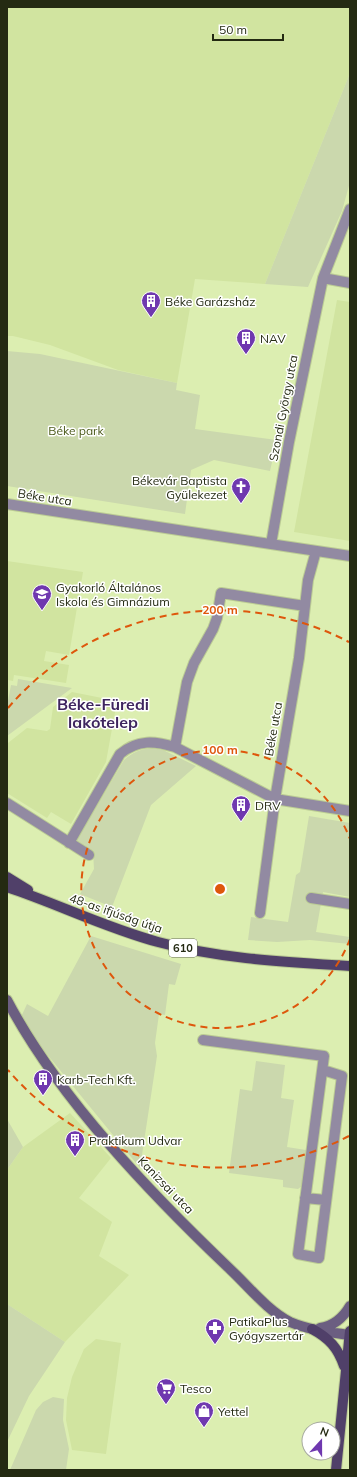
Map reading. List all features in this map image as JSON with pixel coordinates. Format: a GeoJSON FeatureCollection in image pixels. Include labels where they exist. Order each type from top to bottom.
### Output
{"type":"FeatureCollection","features":[{"type":"Feature","properties":{"kind":"main road"},"geometry":{"type":"LineString","coordinates":[[7,877],[62,908]]}},
{"type":"Feature","properties":{"kind":"main road","name":"48-as ifjúság útja"},"geometry":{"type":"LineString","coordinates":[[7,887],[157,942],[195,951],[339,965]]}},
{"type":"Feature","properties":{"kind":"main road"},"geometry":{"type":"LineString","coordinates":[[339,965],[350,962]]}},
{"type":"Feature","properties":{"kind":"main road"},"geometry":{"type":"LineString","coordinates":[[339,965],[350,969]]}},
{"type":"Feature","properties":{"kind":"main road","name":"610"},"geometry":{"type":"LineString","coordinates":[[339,965],[350,966]]}},
{"type":"Feature","properties":{"kind":"main road"},"geometry":{"type":"LineString","coordinates":[[312,1329],[326,1337],[334,1345],[340,1354],[346,1370]]}},
{"type":"Feature","properties":{"kind":"main road"},"geometry":{"type":"LineString","coordinates":[[336,1470],[350,1334]]}},
{"type":"Feature","properties":{"kind":"street","name":"Szondi György utca"},"geometry":{"type":"LineString","coordinates":[[271,544],[289,442],[322,278],[350,209]]}},
{"type":"Feature","properties":{"kind":"street"},"geometry":{"type":"LineString","coordinates":[[322,278],[350,283]]}},
{"type":"Feature","properties":{"kind":"street","name":"Béke utca"},"geometry":{"type":"LineString","coordinates":[[7,504],[350,556]]}},
{"type":"Feature","properties":{"kind":"street","name":"Béke utca"},"geometry":{"type":"LineString","coordinates":[[260,913],[275,799],[299,658],[308,580],[316,551]]}},
{"type":"Feature","properties":{"kind":"street"},"geometry":{"type":"LineString","coordinates":[[175,747],[186,682],[194,663],[213,629],[217,618],[221,593],[305,606]]}},
{"type":"Feature","properties":{"kind":"street"},"geometry":{"type":"LineString","coordinates":[[69,843],[120,754],[129,746],[139,743],[163,743],[175,747],[275,799],[350,811]]}},
{"type":"Feature","properties":{"kind":"street"},"geometry":{"type":"LineString","coordinates":[[7,803],[89,855]]}},
{"type":"Feature","properties":{"kind":"street"},"geometry":{"type":"LineString","coordinates":[[311,898],[350,904]]}},
{"type":"Feature","properties":{"kind":"street","name":"Kanizsai utca"},"geometry":{"type":"LineString","coordinates":[[7,1000],[38,1052],[73,1099],[124,1160],[214,1254],[275,1311],[290,1321],[312,1329],[350,1334]]}},
{"type":"Feature","properties":{"kind":"street"},"geometry":{"type":"LineString","coordinates":[[203,1040],[324,1056],[298,1254],[319,1258],[342,1076],[323,1070]]}},
{"type":"Feature","properties":{"kind":"street"},"geometry":{"type":"LineString","coordinates":[[305,1198],[326,1200]]}},
{"type":"Feature","properties":{"kind":"street"},"geometry":{"type":"LineString","coordinates":[[312,1329],[328,1327],[339,1321],[350,1306]]}},
{"type":"Feature","properties":{"kind":"shaded area"},"geometry":{"type":"Polygon","coordinates":[[[7,7],[350,7],[350,73],[265,284],[195,279],[177,383],[118,370],[50,345],[13,336],[7,336],[7,7]]]}},
{"type":"Feature","properties":{"kind":"shaded area"},"geometry":{"type":"Polygon","coordinates":[[[337,300],[350,302],[350,541],[294,532],[337,300]]]}},
{"type":"Feature","properties":{"kind":"shaded area","name":"Gyakorló Általános Iskola és Gimnázium"},"geometry":{"type":"Polygon","coordinates":[[[7,561],[83,572],[69,655],[46,651],[44,661],[69,665],[66,683],[14,675],[13,681],[8,680],[7,683],[7,561]]]}},
{"type":"Feature","properties":{"kind":"shaded area"},"geometry":{"type":"Polygon","coordinates":[[[72,692],[117,701],[106,762],[71,824],[51,812],[47,818],[7,793],[7,746],[8,743],[27,728],[47,731],[50,729],[53,707],[72,692]]]}},
{"type":"Feature","properties":{"kind":"shaded area"},"geometry":{"type":"Polygon","coordinates":[[[70,1113],[111,1158],[79,1198],[112,1222],[99,1256],[129,1275],[65,1342],[7,1304],[7,1170],[23,1147],[70,1113]]]}},
{"type":"Feature","properties":{"kind":"shaded area"},"geometry":{"type":"Polygon","coordinates":[[[96,1339],[121,1343],[106,1454],[72,1450],[66,1420],[67,1398],[72,1377],[84,1349],[96,1339]]]}},
{"type":"Feature","properties":{"kind":"green space"},"geometry":{"type":"Polygon","coordinates":[[[350,73],[350,182],[342,211],[308,287],[265,284],[350,73]]]}},
{"type":"Feature","properties":{"kind":"green space","name":"Béke park"},"geometry":{"type":"Polygon","coordinates":[[[7,351],[40,354],[177,383],[176,390],[200,395],[195,429],[277,440],[270,471],[214,460],[191,470],[185,514],[7,486],[7,351]]]}},
{"type":"Feature","properties":{"kind":"green space"},"geometry":{"type":"Polygon","coordinates":[[[18,679],[72,688],[7,736],[7,706],[11,685],[17,686],[18,679]]]}},
{"type":"Feature","properties":{"kind":"green space"},"geometry":{"type":"Polygon","coordinates":[[[152,748],[163,750],[196,766],[151,805],[112,907],[80,894],[94,869],[93,851],[76,841],[124,760],[137,751],[152,748]]]}},
{"type":"Feature","properties":{"kind":"green space"},"geometry":{"type":"Polygon","coordinates":[[[309,816],[350,823],[350,897],[323,892],[316,932],[350,937],[350,944],[310,940],[277,942],[248,940],[251,917],[288,922],[296,875],[300,872],[309,816]]]}},
{"type":"Feature","properties":{"kind":"green space"},"geometry":{"type":"Polygon","coordinates":[[[91,936],[181,964],[175,985],[169,984],[165,1015],[159,1014],[155,1043],[157,1056],[140,1168],[41,1047],[21,1017],[27,1004],[48,1016],[91,936]]]}},
{"type":"Feature","properties":{"kind":"green space"},"geometry":{"type":"Polygon","coordinates":[[[256,1061],[285,1065],[281,1098],[294,1100],[287,1147],[306,1150],[302,1186],[298,1189],[283,1187],[283,1180],[229,1173],[240,1089],[252,1091],[256,1061]]]}},
{"type":"Feature","properties":{"kind":"green space"},"geometry":{"type":"Polygon","coordinates":[[[7,1119],[23,1147],[7,1170],[7,1119]]]}},
{"type":"Feature","properties":{"kind":"green space"},"geometry":{"type":"Polygon","coordinates":[[[7,1304],[65,1342],[29,1396],[7,1442],[7,1304]]]}},
{"type":"Feature","properties":{"kind":"green space"},"geometry":{"type":"Polygon","coordinates":[[[53,1397],[64,1399],[63,1420],[69,1449],[66,1470],[10,1470],[36,1410],[43,1402],[53,1397]]]}},
{"type":"Feature","properties":{"kind":"place","name":"Béke Garázsház"},"geometry":{"type":"Point","coordinates":[151,318]}},
{"type":"Feature","properties":{"kind":"place","name":"NAV"},"geometry":{"type":"Point","coordinates":[246,355]}},
{"type":"Feature","properties":{"kind":"place","name":"Békevár Baptista Gyülekezet"},"geometry":{"type":"Point","coordinates":[241,504]}},
{"type":"Feature","properties":{"kind":"place","name":"Gyakorló Általános Iskola és Gimnázium"},"geometry":{"type":"Point","coordinates":[42,611]}},
{"type":"Feature","properties":{"kind":"place","name":"DRV"},"geometry":{"type":"Point","coordinates":[241,822]}},
{"type":"Feature","properties":{"kind":"place","name":"Karb-Tech Kft."},"geometry":{"type":"Point","coordinates":[43,1096]}},
{"type":"Feature","properties":{"kind":"place","name":"Praktikum Udvar"},"geometry":{"type":"Point","coordinates":[75,1157]}},
{"type":"Feature","properties":{"kind":"place","name":"PatikaPlus Gyógyszertár"},"geometry":{"type":"Point","coordinates":[215,1345]}},
{"type":"Feature","properties":{"kind":"place","name":"Tesco"},"geometry":{"type":"Point","coordinates":[166,1405]}},
{"type":"Feature","properties":{"kind":"place","name":"Yettel"},"geometry":{"type":"Point","coordinates":[204,1428]}},
{"type":"Feature","properties":{"kind":"district","name":"Béke-Füredi lakótelep"},"geometry":{"type":"Point","coordinates":[103,713]}}]}
